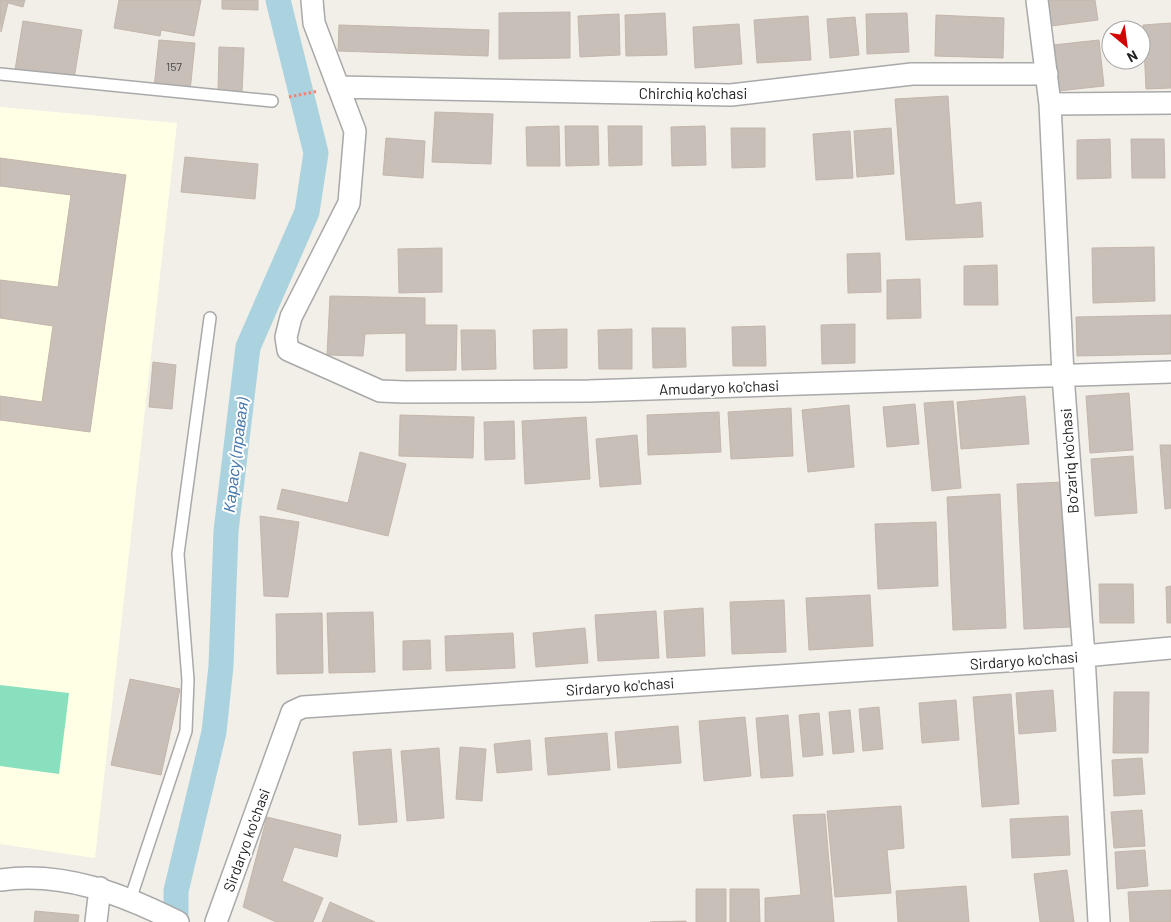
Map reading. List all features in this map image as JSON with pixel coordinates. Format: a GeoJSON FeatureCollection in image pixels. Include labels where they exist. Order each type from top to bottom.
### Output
{"type":"FeatureCollection","features":[{"type":"Feature","properties":{"kind":"street"},"geometry":{"type":"LineString","coordinates":[[312,0],[314,24],[338,87]]}},
{"type":"Feature","properties":{"kind":"street","name":"Bo'zariq ko'chasi"},"geometry":{"type":"LineString","coordinates":[[1037,0],[1050,104],[1063,375],[1084,656],[1099,922]]}},
{"type":"Feature","properties":{"kind":"street","name":"Chirchiq ko'chasi"},"geometry":{"type":"LineString","coordinates":[[338,87],[731,95],[912,74],[1047,74]]}},
{"type":"Feature","properties":{"kind":"street","name":"Amudaryo ko'chasi"},"geometry":{"type":"LineString","coordinates":[[338,87],[355,131],[349,202],[291,317],[286,337],[288,350],[380,391],[589,391],[1171,372]]}},
{"type":"Feature","properties":{"kind":"street"},"geometry":{"type":"LineString","coordinates":[[1050,104],[1171,103]]}},
{"type":"Feature","properties":{"kind":"street","name":"Sirdaryo ko'chasi"},"geometry":{"type":"LineString","coordinates":[[216,922],[292,712],[303,707],[1084,656],[1171,648]]}},
{"type":"Feature","properties":{"kind":"street"},"geometry":{"type":"LineString","coordinates":[[0,880],[58,880],[100,888],[178,922]]}},
{"type":"Feature","properties":{"kind":"street"},"geometry":{"type":"LineString","coordinates":[[96,922],[100,888]]}},
{"type":"Feature","properties":{"kind":"lane"},"geometry":{"type":"LineString","coordinates":[[0,74],[272,101]]}},
{"type":"Feature","properties":{"kind":"lane"},"geometry":{"type":"LineString","coordinates":[[138,903],[186,730],[188,680],[178,554],[210,318]]}},
{"type":"Feature","properties":{"kind":"path"},"geometry":{"type":"LineString","coordinates":[[272,101],[338,87]]}},
{"type":"Feature","properties":{"kind":"shaded area"},"geometry":{"type":"Polygon","coordinates":[[[0,107],[177,123],[95,858],[0,844],[0,107]]]}},
{"type":"Feature","properties":{"kind":"green space"},"geometry":{"type":"Polygon","coordinates":[[[0,685],[69,693],[59,774],[0,766],[0,685]]]}},
{"type":"Feature","properties":{"kind":"building"},"geometry":{"type":"Polygon","coordinates":[[[0,0],[25,0],[23,7],[8,3],[1,32],[0,0]]]}},
{"type":"Feature","properties":{"kind":"building"},"geometry":{"type":"Polygon","coordinates":[[[119,0],[201,0],[194,36],[161,30],[160,36],[114,28],[119,0]]]}},
{"type":"Feature","properties":{"kind":"building"},"geometry":{"type":"Polygon","coordinates":[[[222,0],[258,0],[258,10],[222,9],[222,0]]]}},
{"type":"Feature","properties":{"kind":"building"},"geometry":{"type":"Polygon","coordinates":[[[1047,0],[1095,0],[1098,20],[1051,26],[1047,0]]]}},
{"type":"Feature","properties":{"kind":"building"},"geometry":{"type":"Polygon","coordinates":[[[570,12],[570,58],[499,59],[499,13],[570,12]]]}},
{"type":"Feature","properties":{"kind":"building"},"geometry":{"type":"Polygon","coordinates":[[[665,13],[667,55],[626,56],[625,15],[665,13]]]}},
{"type":"Feature","properties":{"kind":"building"},"geometry":{"type":"Polygon","coordinates":[[[907,13],[909,52],[867,54],[866,14],[907,13]]]}},
{"type":"Feature","properties":{"kind":"building"},"geometry":{"type":"Polygon","coordinates":[[[619,14],[620,55],[580,57],[578,16],[619,14]]]}},
{"type":"Feature","properties":{"kind":"building"},"geometry":{"type":"Polygon","coordinates":[[[936,15],[1004,18],[1003,58],[935,56],[936,15]]]}},
{"type":"Feature","properties":{"kind":"building"},"geometry":{"type":"Polygon","coordinates":[[[808,16],[811,60],[757,63],[754,20],[808,16]]]}},
{"type":"Feature","properties":{"kind":"building"},"geometry":{"type":"Polygon","coordinates":[[[855,17],[859,55],[830,58],[827,19],[855,17]]]}},
{"type":"Feature","properties":{"kind":"building"},"geometry":{"type":"Polygon","coordinates":[[[23,21],[82,30],[74,79],[15,70],[23,21]]]}},
{"type":"Feature","properties":{"kind":"building"},"geometry":{"type":"Polygon","coordinates":[[[1171,23],[1171,88],[1146,89],[1145,70],[1151,70],[1151,24],[1171,23]]]}},
{"type":"Feature","properties":{"kind":"building"},"geometry":{"type":"Polygon","coordinates":[[[739,24],[742,64],[695,68],[693,27],[739,24]]]}},
{"type":"Feature","properties":{"kind":"building"},"geometry":{"type":"Polygon","coordinates":[[[339,25],[489,30],[488,56],[338,51],[339,25]]]}},
{"type":"Feature","properties":{"kind":"building"},"geometry":{"type":"Polygon","coordinates":[[[159,40],[195,43],[190,91],[154,88],[159,40]]]}},
{"type":"Feature","properties":{"kind":"building"},"geometry":{"type":"Polygon","coordinates":[[[1099,40],[1104,86],[1058,91],[1053,45],[1099,40]]]}},
{"type":"Feature","properties":{"kind":"building"},"geometry":{"type":"Polygon","coordinates":[[[219,47],[244,48],[242,93],[218,92],[219,47]]]}},
{"type":"Feature","properties":{"kind":"building"},"geometry":{"type":"Polygon","coordinates":[[[948,96],[955,205],[981,202],[983,237],[906,240],[895,99],[948,96]]]}},
{"type":"Feature","properties":{"kind":"building"},"geometry":{"type":"Polygon","coordinates":[[[435,112],[493,114],[491,164],[432,162],[435,112]]]}},
{"type":"Feature","properties":{"kind":"building"},"geometry":{"type":"Polygon","coordinates":[[[559,126],[560,166],[527,166],[526,127],[559,126]]]}},
{"type":"Feature","properties":{"kind":"building"},"geometry":{"type":"Polygon","coordinates":[[[565,126],[598,126],[599,165],[566,166],[565,126]]]}},
{"type":"Feature","properties":{"kind":"building"},"geometry":{"type":"Polygon","coordinates":[[[608,126],[642,126],[642,165],[609,166],[608,126]]]}},
{"type":"Feature","properties":{"kind":"building"},"geometry":{"type":"Polygon","coordinates":[[[705,126],[706,165],[672,166],[671,127],[705,126]]]}},
{"type":"Feature","properties":{"kind":"building"},"geometry":{"type":"Polygon","coordinates":[[[731,128],[765,128],[765,167],[732,168],[731,128]]]}},
{"type":"Feature","properties":{"kind":"building"},"geometry":{"type":"Polygon","coordinates":[[[891,128],[894,174],[857,177],[854,131],[891,128]]]}},
{"type":"Feature","properties":{"kind":"building"},"geometry":{"type":"Polygon","coordinates":[[[850,131],[853,178],[816,180],[813,134],[850,131]]]}},
{"type":"Feature","properties":{"kind":"building"},"geometry":{"type":"Polygon","coordinates":[[[386,138],[425,141],[423,178],[383,175],[386,138]]]}},
{"type":"Feature","properties":{"kind":"building"},"geometry":{"type":"Polygon","coordinates":[[[1110,139],[1111,178],[1077,179],[1077,140],[1110,139]]]}},
{"type":"Feature","properties":{"kind":"building"},"geometry":{"type":"Polygon","coordinates":[[[1131,139],[1164,139],[1165,178],[1132,178],[1131,139]]]}},
{"type":"Feature","properties":{"kind":"building"},"geometry":{"type":"Polygon","coordinates":[[[185,157],[258,164],[255,199],[181,192],[185,157]]]}},
{"type":"Feature","properties":{"kind":"building"},"geometry":{"type":"Polygon","coordinates":[[[0,158],[126,175],[90,432],[0,420],[0,396],[42,402],[53,326],[0,318],[0,280],[58,287],[71,195],[0,186],[0,158]]]}},
{"type":"Feature","properties":{"kind":"building"},"geometry":{"type":"Polygon","coordinates":[[[1154,247],[1155,301],[1093,303],[1092,248],[1154,247]]]}},
{"type":"Feature","properties":{"kind":"building"},"geometry":{"type":"Polygon","coordinates":[[[442,248],[442,292],[399,293],[398,249],[442,248]]]}},
{"type":"Feature","properties":{"kind":"building"},"geometry":{"type":"Polygon","coordinates":[[[880,253],[881,292],[848,293],[847,254],[880,253]]]}},
{"type":"Feature","properties":{"kind":"building"},"geometry":{"type":"Polygon","coordinates":[[[997,265],[998,305],[964,305],[964,266],[997,265]]]}},
{"type":"Feature","properties":{"kind":"building"},"geometry":{"type":"Polygon","coordinates":[[[920,279],[921,318],[887,319],[887,280],[920,279]]]}},
{"type":"Feature","properties":{"kind":"building"},"geometry":{"type":"Polygon","coordinates":[[[330,296],[425,298],[425,325],[457,325],[456,370],[406,371],[406,333],[365,334],[363,356],[327,355],[330,296]]]}},
{"type":"Feature","properties":{"kind":"building"},"geometry":{"type":"Polygon","coordinates":[[[1171,315],[1171,354],[1077,356],[1076,317],[1171,315]]]}},
{"type":"Feature","properties":{"kind":"building"},"geometry":{"type":"Polygon","coordinates":[[[855,324],[855,363],[822,364],[821,325],[855,324]]]}},
{"type":"Feature","properties":{"kind":"building"},"geometry":{"type":"Polygon","coordinates":[[[765,326],[766,366],[733,366],[732,327],[765,326]]]}},
{"type":"Feature","properties":{"kind":"building"},"geometry":{"type":"Polygon","coordinates":[[[652,328],[685,328],[686,367],[653,368],[652,328]]]}},
{"type":"Feature","properties":{"kind":"building"},"geometry":{"type":"Polygon","coordinates":[[[567,329],[567,368],[534,369],[533,330],[567,329]]]}},
{"type":"Feature","properties":{"kind":"building"},"geometry":{"type":"Polygon","coordinates":[[[632,329],[632,369],[599,369],[598,330],[632,329]]]}},
{"type":"Feature","properties":{"kind":"building"},"geometry":{"type":"Polygon","coordinates":[[[461,330],[495,330],[496,369],[462,370],[461,330]]]}},
{"type":"Feature","properties":{"kind":"building"},"geometry":{"type":"Polygon","coordinates":[[[153,362],[176,365],[172,409],[149,407],[153,362]]]}},
{"type":"Feature","properties":{"kind":"building"},"geometry":{"type":"Polygon","coordinates":[[[1129,393],[1133,450],[1090,453],[1086,396],[1129,393]]]}},
{"type":"Feature","properties":{"kind":"building"},"geometry":{"type":"Polygon","coordinates":[[[1025,396],[1029,444],[961,449],[957,402],[1025,396]]]}},
{"type":"Feature","properties":{"kind":"building"},"geometry":{"type":"Polygon","coordinates":[[[953,401],[961,488],[932,491],[924,403],[953,401]]]}},
{"type":"Feature","properties":{"kind":"building"},"geometry":{"type":"Polygon","coordinates":[[[915,404],[919,444],[887,447],[883,407],[915,404]]]}},
{"type":"Feature","properties":{"kind":"building"},"geometry":{"type":"Polygon","coordinates":[[[849,405],[854,467],[808,472],[802,410],[849,405]]]}},
{"type":"Feature","properties":{"kind":"building"},"geometry":{"type":"Polygon","coordinates":[[[791,408],[793,456],[731,459],[728,412],[791,408]]]}},
{"type":"Feature","properties":{"kind":"building"},"geometry":{"type":"Polygon","coordinates":[[[719,412],[721,452],[648,455],[647,415],[719,412]]]}},
{"type":"Feature","properties":{"kind":"building"},"geometry":{"type":"Polygon","coordinates":[[[400,415],[474,417],[473,458],[399,456],[400,415]]]}},
{"type":"Feature","properties":{"kind":"building"},"geometry":{"type":"Polygon","coordinates":[[[586,417],[590,479],[525,484],[522,421],[586,417]]]}},
{"type":"Feature","properties":{"kind":"building"},"geometry":{"type":"Polygon","coordinates":[[[514,421],[515,459],[485,460],[484,422],[514,421]]]}},
{"type":"Feature","properties":{"kind":"building"},"geometry":{"type":"Polygon","coordinates":[[[637,435],[641,484],[600,487],[596,439],[637,435]]]}},
{"type":"Feature","properties":{"kind":"building"},"geometry":{"type":"Polygon","coordinates":[[[1160,445],[1171,445],[1171,508],[1165,509],[1160,445]]]}},
{"type":"Feature","properties":{"kind":"building"},"geometry":{"type":"Polygon","coordinates":[[[360,452],[406,464],[388,536],[277,509],[282,489],[348,503],[360,452]]]}},
{"type":"Feature","properties":{"kind":"building"},"geometry":{"type":"Polygon","coordinates":[[[1133,456],[1137,513],[1095,516],[1091,459],[1133,456]]]}},
{"type":"Feature","properties":{"kind":"building"},"geometry":{"type":"Polygon","coordinates":[[[1065,482],[1072,627],[1024,629],[1017,484],[1065,482]]]}},
{"type":"Feature","properties":{"kind":"building"},"geometry":{"type":"Polygon","coordinates":[[[1000,494],[1006,628],[953,630],[947,497],[1000,494]]]}},
{"type":"Feature","properties":{"kind":"building"},"geometry":{"type":"Polygon","coordinates":[[[260,516],[299,522],[288,597],[264,596],[260,516]]]}},
{"type":"Feature","properties":{"kind":"building"},"geometry":{"type":"Polygon","coordinates":[[[936,522],[938,586],[878,589],[875,524],[936,522]]]}},
{"type":"Feature","properties":{"kind":"building"},"geometry":{"type":"Polygon","coordinates":[[[1099,584],[1133,584],[1134,623],[1100,623],[1099,584]]]}},
{"type":"Feature","properties":{"kind":"building"},"geometry":{"type":"Polygon","coordinates":[[[1171,586],[1171,623],[1167,623],[1166,587],[1171,586]]]}},
{"type":"Feature","properties":{"kind":"building"},"geometry":{"type":"Polygon","coordinates":[[[870,595],[873,646],[809,650],[806,598],[870,595]]]}},
{"type":"Feature","properties":{"kind":"building"},"geometry":{"type":"Polygon","coordinates":[[[784,600],[786,652],[732,654],[730,602],[784,600]]]}},
{"type":"Feature","properties":{"kind":"building"},"geometry":{"type":"Polygon","coordinates":[[[703,608],[705,656],[667,658],[664,611],[703,608]]]}},
{"type":"Feature","properties":{"kind":"building"},"geometry":{"type":"Polygon","coordinates":[[[656,611],[659,658],[598,661],[595,615],[656,611]]]}},
{"type":"Feature","properties":{"kind":"building"},"geometry":{"type":"Polygon","coordinates":[[[373,612],[375,672],[329,673],[327,613],[373,612]]]}},
{"type":"Feature","properties":{"kind":"building"},"geometry":{"type":"Polygon","coordinates":[[[322,613],[323,673],[277,674],[276,614],[322,613]]]}},
{"type":"Feature","properties":{"kind":"building"},"geometry":{"type":"Polygon","coordinates":[[[585,628],[588,663],[536,667],[533,633],[585,628]]]}},
{"type":"Feature","properties":{"kind":"building"},"geometry":{"type":"Polygon","coordinates":[[[513,633],[515,668],[446,671],[445,636],[513,633]]]}},
{"type":"Feature","properties":{"kind":"building"},"geometry":{"type":"Polygon","coordinates":[[[430,640],[431,669],[403,670],[403,641],[430,640]]]}},
{"type":"Feature","properties":{"kind":"building"},"geometry":{"type":"Polygon","coordinates":[[[130,679],[180,689],[161,775],[111,765],[130,679]]]}},
{"type":"Feature","properties":{"kind":"building"},"geometry":{"type":"Polygon","coordinates":[[[1053,690],[1056,731],[1019,734],[1016,693],[1053,690]]]}},
{"type":"Feature","properties":{"kind":"building"},"geometry":{"type":"Polygon","coordinates":[[[1114,692],[1149,692],[1148,753],[1113,753],[1114,692]]]}},
{"type":"Feature","properties":{"kind":"building"},"geometry":{"type":"Polygon","coordinates":[[[1011,694],[1019,804],[982,807],[973,697],[1011,694]]]}},
{"type":"Feature","properties":{"kind":"building"},"geometry":{"type":"Polygon","coordinates":[[[956,700],[959,740],[922,743],[919,703],[956,700]]]}},
{"type":"Feature","properties":{"kind":"building"},"geometry":{"type":"Polygon","coordinates":[[[879,707],[883,749],[863,751],[859,709],[879,707]]]}},
{"type":"Feature","properties":{"kind":"building"},"geometry":{"type":"Polygon","coordinates":[[[850,710],[854,752],[833,754],[829,712],[850,710]]]}},
{"type":"Feature","properties":{"kind":"building"},"geometry":{"type":"Polygon","coordinates":[[[819,713],[823,755],[803,757],[799,715],[819,713]]]}},
{"type":"Feature","properties":{"kind":"building"},"geometry":{"type":"Polygon","coordinates":[[[788,715],[793,776],[761,778],[756,718],[788,715]]]}},
{"type":"Feature","properties":{"kind":"building"},"geometry":{"type":"Polygon","coordinates":[[[745,717],[751,776],[704,781],[699,721],[745,717]]]}},
{"type":"Feature","properties":{"kind":"building"},"geometry":{"type":"Polygon","coordinates":[[[678,726],[681,763],[618,768],[615,732],[678,726]]]}},
{"type":"Feature","properties":{"kind":"building"},"geometry":{"type":"Polygon","coordinates":[[[607,733],[610,770],[548,775],[545,738],[607,733]]]}},
{"type":"Feature","properties":{"kind":"building"},"geometry":{"type":"Polygon","coordinates":[[[530,740],[532,770],[497,773],[494,744],[530,740]]]}},
{"type":"Feature","properties":{"kind":"building"},"geometry":{"type":"Polygon","coordinates":[[[460,747],[486,749],[482,801],[456,799],[460,747]]]}},
{"type":"Feature","properties":{"kind":"building"},"geometry":{"type":"Polygon","coordinates":[[[439,748],[444,818],[407,821],[401,751],[439,748]]]}},
{"type":"Feature","properties":{"kind":"building"},"geometry":{"type":"Polygon","coordinates":[[[391,749],[397,822],[359,825],[353,752],[391,749]]]}},
{"type":"Feature","properties":{"kind":"building"},"geometry":{"type":"Polygon","coordinates":[[[1142,758],[1145,794],[1114,796],[1112,760],[1142,758]]]}},
{"type":"Feature","properties":{"kind":"building"},"geometry":{"type":"Polygon","coordinates":[[[901,806],[904,848],[887,850],[891,893],[835,897],[827,811],[901,806]]]}},
{"type":"Feature","properties":{"kind":"building"},"geometry":{"type":"Polygon","coordinates":[[[1142,810],[1145,846],[1114,848],[1111,812],[1142,810]]]}},
{"type":"Feature","properties":{"kind":"building"},"geometry":{"type":"Polygon","coordinates":[[[825,814],[834,922],[765,922],[765,898],[801,895],[793,815],[825,814]]]}},
{"type":"Feature","properties":{"kind":"building"},"geometry":{"type":"Polygon","coordinates":[[[1068,816],[1070,855],[1012,858],[1010,819],[1068,816]]]}},
{"type":"Feature","properties":{"kind":"building"},"geometry":{"type":"Polygon","coordinates":[[[267,817],[341,835],[337,857],[294,847],[282,881],[323,898],[313,922],[276,922],[243,907],[267,817]]]}},
{"type":"Feature","properties":{"kind":"building"},"geometry":{"type":"Polygon","coordinates":[[[1145,850],[1148,886],[1117,889],[1115,852],[1145,850]]]}},
{"type":"Feature","properties":{"kind":"building"},"geometry":{"type":"Polygon","coordinates":[[[1067,870],[1074,922],[1040,922],[1034,874],[1067,870]]]}},
{"type":"Feature","properties":{"kind":"building"},"geometry":{"type":"Polygon","coordinates":[[[966,886],[969,922],[898,922],[896,891],[966,886]]]}},
{"type":"Feature","properties":{"kind":"building"},"geometry":{"type":"Polygon","coordinates":[[[696,889],[726,889],[726,922],[696,922],[696,889]]]}},
{"type":"Feature","properties":{"kind":"building"},"geometry":{"type":"Polygon","coordinates":[[[730,889],[759,889],[760,922],[730,922],[730,889]]]}},
{"type":"Feature","properties":{"kind":"building"},"geometry":{"type":"Polygon","coordinates":[[[1171,890],[1171,922],[1130,922],[1128,892],[1171,890]]]}},
{"type":"Feature","properties":{"kind":"building"},"geometry":{"type":"Polygon","coordinates":[[[330,902],[375,922],[322,922],[330,902]]]}},
{"type":"Feature","properties":{"kind":"building"},"geometry":{"type":"Polygon","coordinates":[[[35,911],[79,915],[78,922],[34,922],[35,911]]]}},
{"type":"Feature","properties":{"kind":"building"},"geometry":{"type":"Polygon","coordinates":[[[686,921],[686,922],[650,922],[686,921]]]}},
{"type":"Feature","properties":{"kind":"waterway","name":"Карасу (правая)"},"geometry":{"type":"LineString","coordinates":[[176,922],[176,891],[214,732],[221,666],[226,531],[248,347],[307,212],[316,153],[278,0]]}}]}
